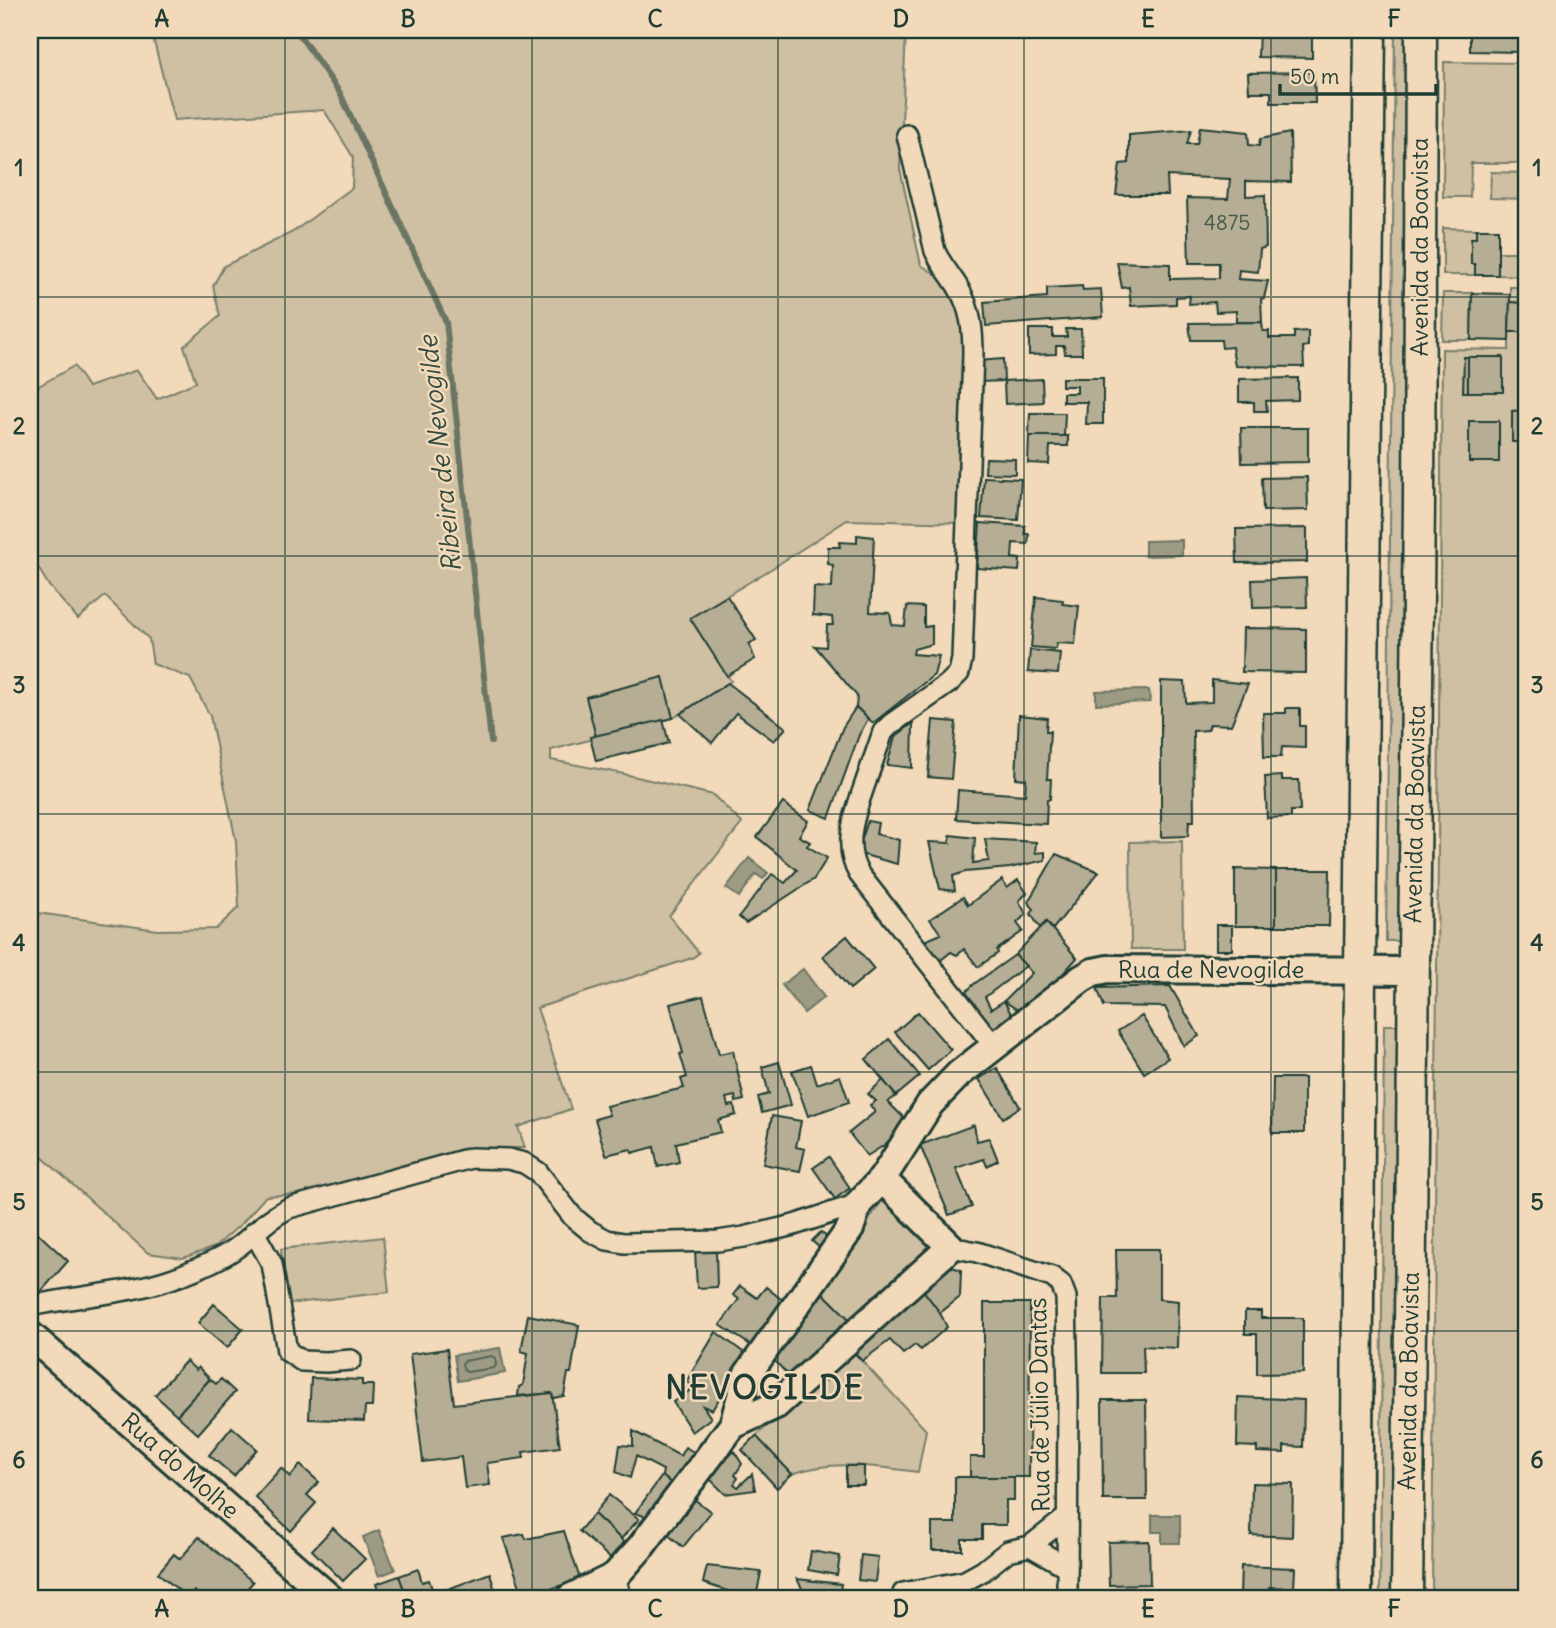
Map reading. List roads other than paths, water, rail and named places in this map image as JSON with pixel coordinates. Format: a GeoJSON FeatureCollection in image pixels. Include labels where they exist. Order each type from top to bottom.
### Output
{"type":"FeatureCollection","features":[{"type":"Feature","properties":{"kind":"main road","name":"Avenida da Boavista"},"geometry":{"type":"LineString","coordinates":[[1356,1598],[1370,30]]}},
{"type":"Feature","properties":{"kind":"main road","name":"Avenida da Boavista"},"geometry":{"type":"LineString","coordinates":[[1407,1598],[1419,503],[1421,30]]}},
{"type":"Feature","properties":{"kind":"street"},"geometry":{"type":"LineString","coordinates":[[907,135],[935,251],[962,295],[971,322],[973,354],[961,659],[958,673],[949,683],[883,732],[853,819],[852,859],[859,874],[994,1046]]}},
{"type":"Feature","properties":{"kind":"street","name":"Rua de Nevogilde"},"geometry":{"type":"LineString","coordinates":[[858,1204],[882,1179],[930,1104],[959,1073],[1093,972],[1108,968],[1413,971]]}},
{"type":"Feature","properties":{"kind":"street"},"geometry":{"type":"LineString","coordinates":[[30,1306],[150,1286],[190,1272],[237,1247],[274,1215],[289,1208],[471,1158],[508,1159],[524,1163],[538,1172],[573,1217],[590,1231],[607,1240],[624,1243],[718,1241],[744,1237],[794,1225],[858,1204]]}},
{"type":"Feature","properties":{"kind":"street"},"geometry":{"type":"LineString","coordinates":[[733,1425],[776,1405],[951,1247],[882,1179]]}},
{"type":"Feature","properties":{"kind":"street"},"geometry":{"type":"LineString","coordinates":[[570,1598],[618,1587],[640,1548],[733,1425],[747,1374],[850,1229],[858,1204]]}},
{"type":"Feature","properties":{"kind":"street"},"geometry":{"type":"LineString","coordinates":[[254,1232],[272,1264],[287,1351],[302,1361],[351,1360]]}},
{"type":"Feature","properties":{"kind":"street","name":"Rua de Júlio Dantas"},"geometry":{"type":"LineString","coordinates":[[951,1247],[977,1252],[1052,1278],[1061,1284],[1066,1297],[1067,1598]]}},
{"type":"Feature","properties":{"kind":"street","name":"Rua do Molhe"},"geometry":{"type":"LineString","coordinates":[[30,1335],[324,1593]]}},
{"type":"Feature","properties":{"kind":"street"},"geometry":{"type":"LineString","coordinates":[[903,1593],[965,1581],[1008,1551],[1030,1546],[1067,1517]]}},
{"type":"Feature","properties":{"kind":"street"},"geometry":{"type":"LineString","coordinates":[[1030,1546],[1067,1567]]}},
{"type":"Feature","properties":{"kind":"street"},"geometry":{"type":"LineString","coordinates":[[289,1598],[324,1593]]}},
{"type":"Feature","properties":{"kind":"water"},"geometry":{"type":"Polygon","coordinates":[[[1182,540],[1182,555],[1145,556],[1145,541],[1182,540]]]}},
{"type":"Feature","properties":{"kind":"water"},"geometry":{"type":"Polygon","coordinates":[[[1149,690],[1150,702],[1096,704],[1096,691],[1149,690]]]}},
{"type":"Feature","properties":{"kind":"water"},"geometry":{"type":"Polygon","coordinates":[[[749,858],[768,873],[763,879],[756,874],[739,897],[726,888],[749,858]]]}},
{"type":"Feature","properties":{"kind":"water"},"geometry":{"type":"Polygon","coordinates":[[[803,969],[824,997],[804,1013],[782,985],[803,969]]]}},
{"type":"Feature","properties":{"kind":"water"},"geometry":{"type":"Polygon","coordinates":[[[500,1348],[505,1373],[458,1381],[454,1355],[500,1348]]]}},
{"type":"Feature","properties":{"kind":"water"},"geometry":{"type":"Polygon","coordinates":[[[1152,1515],[1180,1515],[1180,1543],[1162,1543],[1162,1532],[1152,1532],[1152,1515]]]}},
{"type":"Feature","properties":{"kind":"water"},"geometry":{"type":"Polygon","coordinates":[[[379,1530],[395,1570],[379,1576],[363,1537],[379,1530]]]}},
{"type":"Feature","properties":{"kind":"waterway","name":"Ribeira de Nevogilde"},"geometry":{"type":"LineString","coordinates":[[296,30],[340,93],[446,322],[491,742]]}},
{"type":"Feature","properties":{"kind":"district","name":"NEVOGILDE"},"geometry":{"type":"Point","coordinates":[765,1388]}}]}
